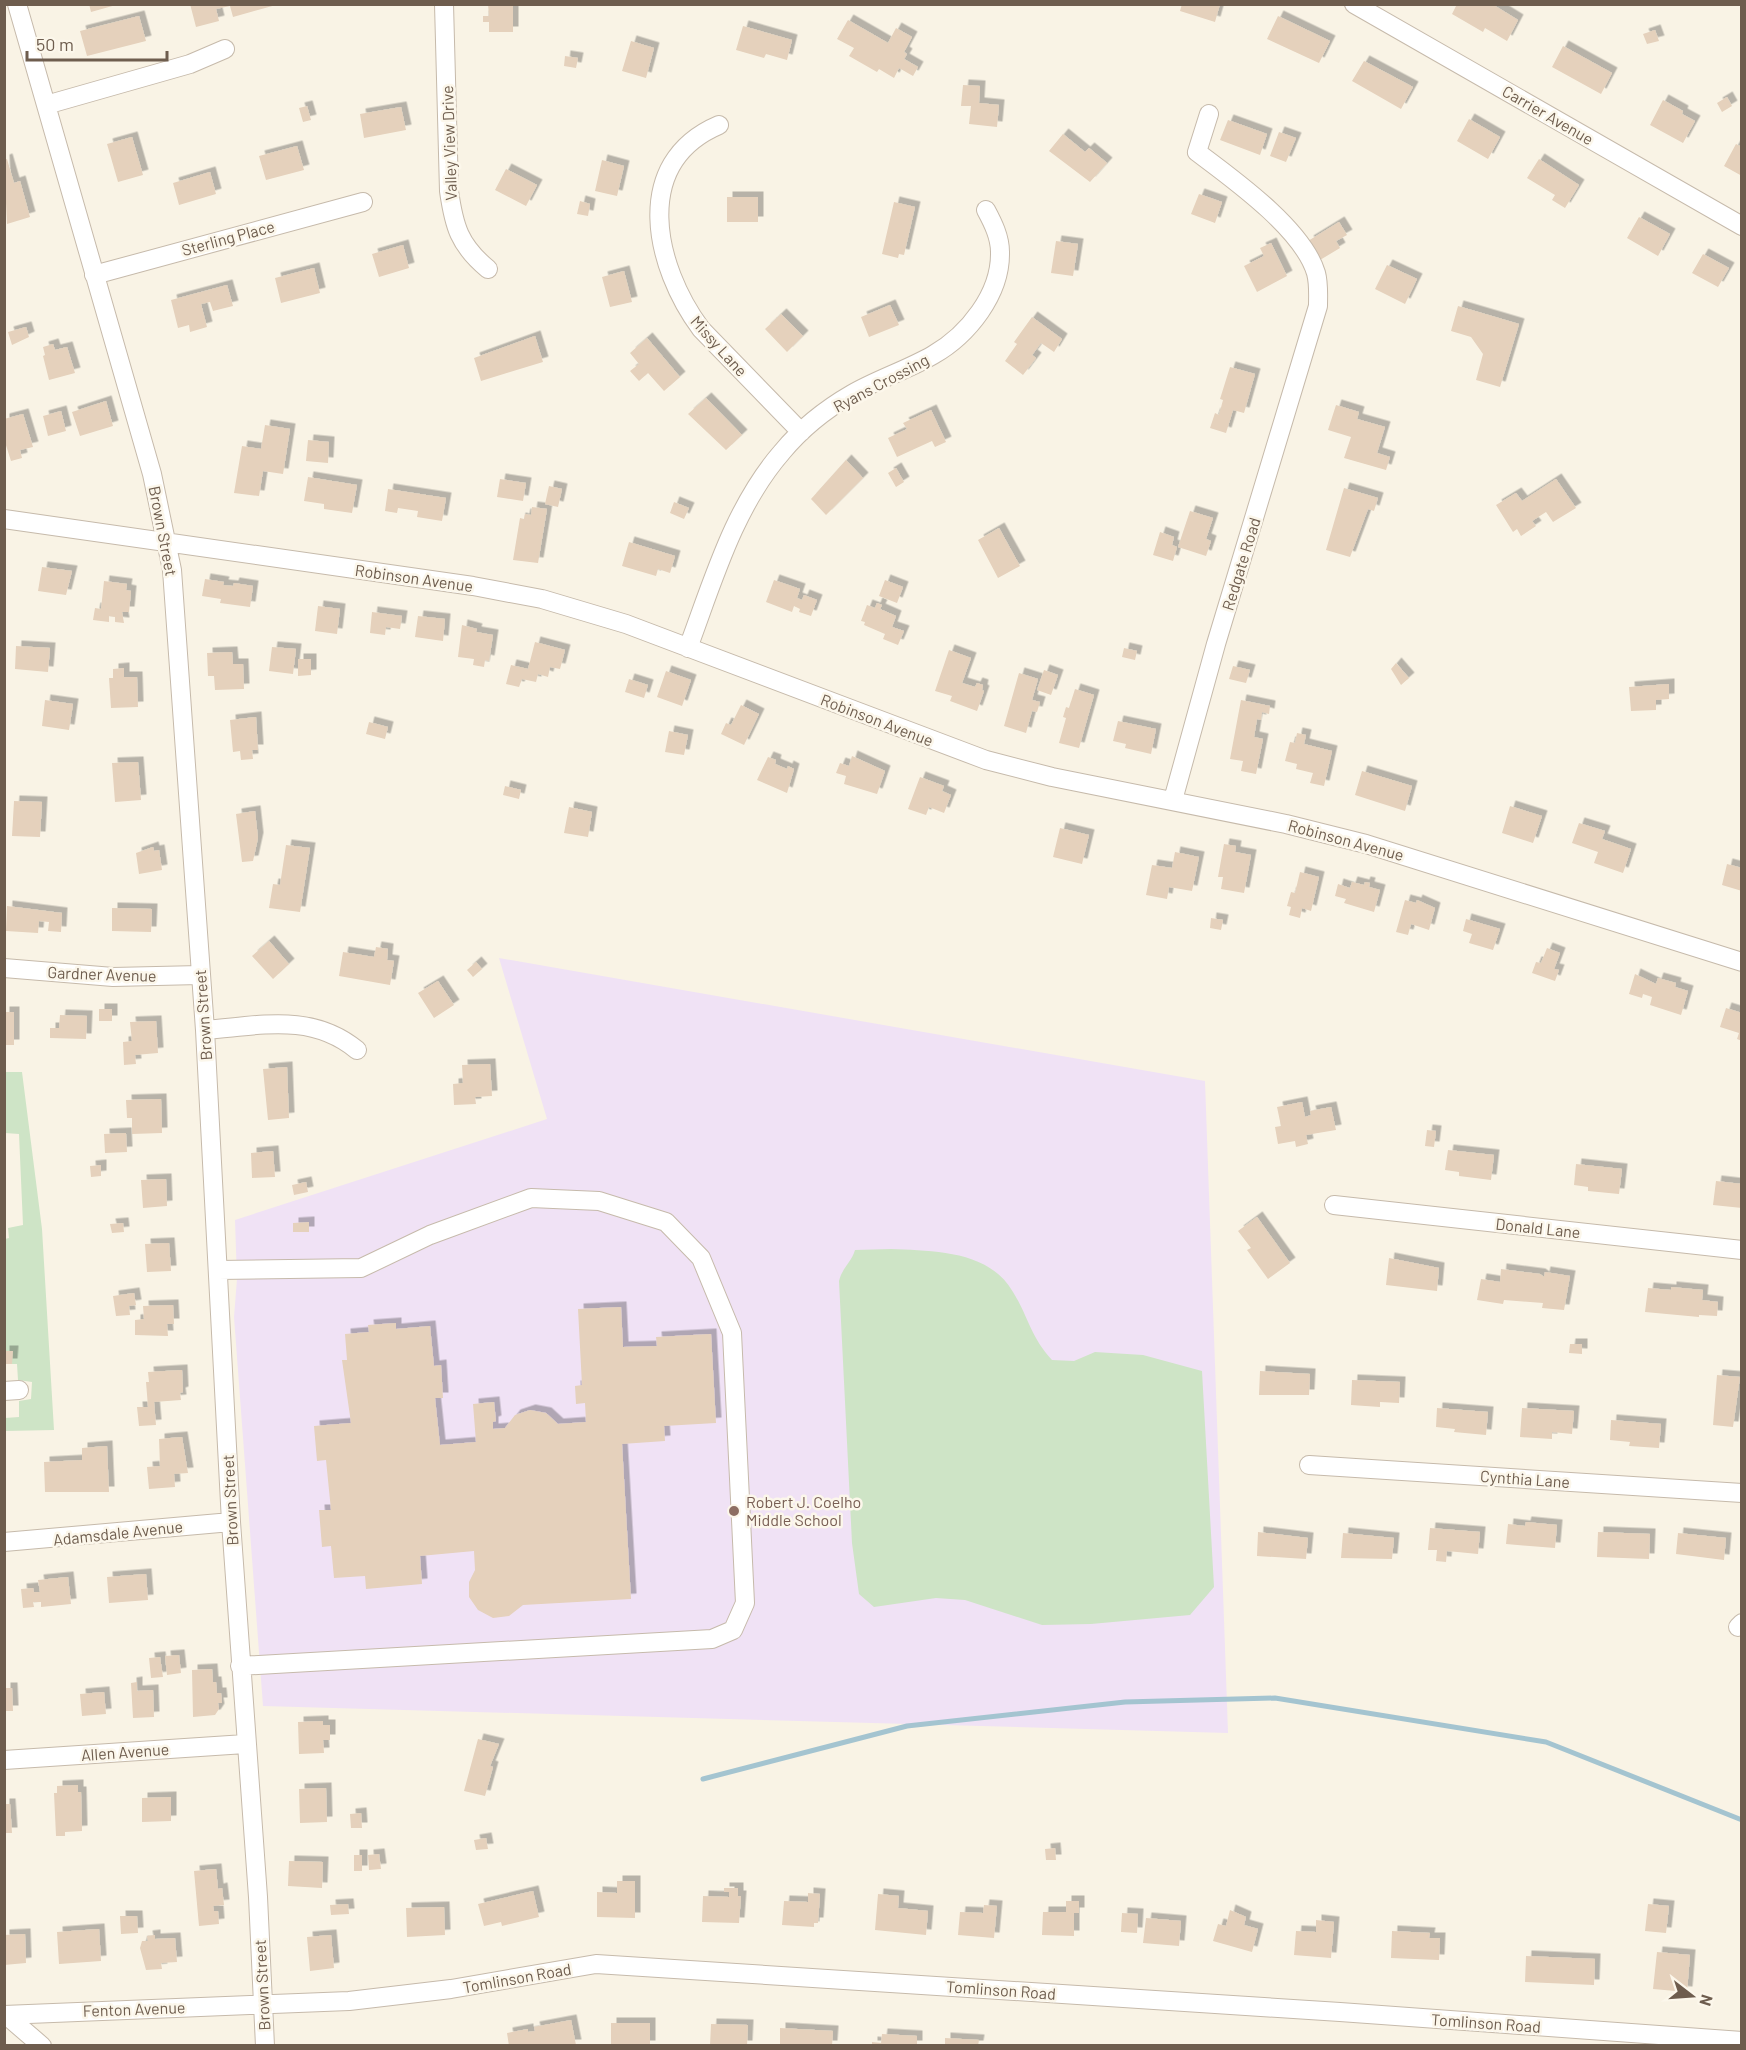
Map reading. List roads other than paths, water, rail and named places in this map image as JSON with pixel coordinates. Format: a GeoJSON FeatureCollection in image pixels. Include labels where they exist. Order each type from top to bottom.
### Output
{"type":"FeatureCollection","features":[{"type":"Feature","properties":{"kind":"street","name":"Brown Street"},"geometry":{"type":"LineString","coordinates":[[17,4],[152,474],[168,544],[174,593],[205,1030],[231,1522],[245,1744],[258,1897],[265,2046]]}},
{"type":"Feature","properties":{"kind":"street","name":"Valley View Drive"},"geometry":{"type":"LineString","coordinates":[[444,4],[449,191],[452,210],[462,243],[488,269]]}},
{"type":"Feature","properties":{"kind":"street","name":"Carrier Avenue"},"geometry":{"type":"LineString","coordinates":[[1354,4],[1742,226]]}},
{"type":"Feature","properties":{"kind":"street"},"geometry":{"type":"LineString","coordinates":[[45,105],[190,64],[225,49]]}},
{"type":"Feature","properties":{"kind":"street","name":"Redgate Road"},"geometry":{"type":"LineString","coordinates":[[1173,800],[1216,644],[1313,329],[1318,288],[1310,260],[1271,213],[1238,182],[1197,152],[1209,114]]}},
{"type":"Feature","properties":{"kind":"street","name":"Missy Lane"},"geometry":{"type":"LineString","coordinates":[[719,125],[693,138],[676,156],[665,176],[659,214],[660,235],[668,270],[687,309],[701,328],[801,432]]}},
{"type":"Feature","properties":{"kind":"street","name":"Sterling Place"},"geometry":{"type":"LineString","coordinates":[[94,275],[363,202]]}},
{"type":"Feature","properties":{"kind":"street","name":"Ryans Crossing"},"geometry":{"type":"LineString","coordinates":[[688,648],[722,557],[747,503],[782,452],[801,432],[850,395],[935,354],[970,324],[984,305],[999,267],[998,236],[986,210]]}},
{"type":"Feature","properties":{"kind":"street","name":"Robinson Avenue"},"geometry":{"type":"LineString","coordinates":[[4,519],[508,592],[571,606],[986,760],[1052,777],[1173,800],[1365,844],[1742,962]]}},
{"type":"Feature","properties":{"kind":"street","name":"Gardner Avenue"},"geometry":{"type":"LineString","coordinates":[[4,968],[113,977],[200,975]]}},
{"type":"Feature","properties":{"kind":"street"},"geometry":{"type":"LineString","coordinates":[[205,1030],[290,1024],[307,1025],[335,1034],[357,1050]]}},
{"type":"Feature","properties":{"kind":"street"},"geometry":{"type":"LineString","coordinates":[[218,1270],[361,1268],[430,1235],[531,1198],[599,1201],[666,1222],[701,1258],[732,1333],[745,1603],[733,1630],[712,1639],[240,1666]]}},
{"type":"Feature","properties":{"kind":"street","name":"Donald Lane"},"geometry":{"type":"LineString","coordinates":[[1334,1205],[1742,1250]]}},
{"type":"Feature","properties":{"kind":"street","name":"Cynthia Lane"},"geometry":{"type":"LineString","coordinates":[[1309,1465],[1742,1493]]}},
{"type":"Feature","properties":{"kind":"street","name":"Adamsdale Avenue"},"geometry":{"type":"LineString","coordinates":[[4,1542],[231,1522]]}},
{"type":"Feature","properties":{"kind":"street","name":"Allen Avenue"},"geometry":{"type":"LineString","coordinates":[[4,1760],[245,1744]]}},
{"type":"Feature","properties":{"kind":"street","name":"Tomlinson Road"},"geometry":{"type":"LineString","coordinates":[[263,2003],[349,2001],[451,1989],[596,1964],[1340,2012],[1742,2041]]}},
{"type":"Feature","properties":{"kind":"street","name":"Fenton Avenue"},"geometry":{"type":"LineString","coordinates":[[5,2015],[263,2003]]}},
{"type":"Feature","properties":{"kind":"street"},"geometry":{"type":"LineString","coordinates":[[5,2015],[42,2046]]}},
{"type":"Feature","properties":{"kind":"waterway"},"geometry":{"type":"LineString","coordinates":[[703,1779],[907,1726],[1125,1702],[1275,1698],[1546,1742],[1742,1820]]}},
{"type":"Feature","properties":{"kind":"place","name":"Robert J. Coelho Middle School"},"geometry":{"type":"Point","coordinates":[734,1511]}}]}
